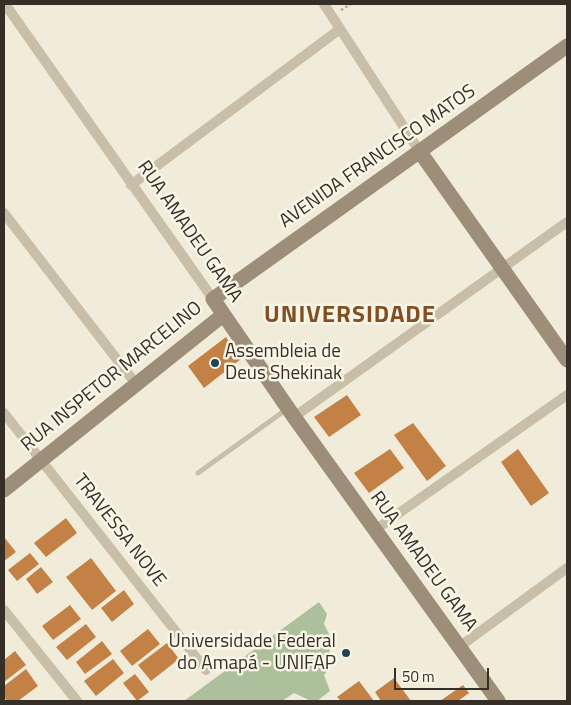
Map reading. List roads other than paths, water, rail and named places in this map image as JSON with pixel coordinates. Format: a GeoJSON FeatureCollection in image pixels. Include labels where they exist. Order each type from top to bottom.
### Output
{"type":"FeatureCollection","features":[{"type":"Feature","properties":{"kind":"street","name":"RUA AMADEU GAMA"},"geometry":{"type":"LineString","coordinates":[[5,4],[291,412],[498,701]]}},
{"type":"Feature","properties":{"kind":"street"},"geometry":{"type":"LineString","coordinates":[[324,4],[420,152],[567,360]]}},
{"type":"Feature","properties":{"kind":"street"},"geometry":{"type":"LineString","coordinates":[[131,185],[340,28]]}},
{"type":"Feature","properties":{"kind":"street","name":"AVENIDA FRANCISCO MATOS"},"geometry":{"type":"LineString","coordinates":[[213,299],[567,46]]}},
{"type":"Feature","properties":{"kind":"street"},"geometry":{"type":"LineString","coordinates":[[4,213],[136,384]]}},
{"type":"Feature","properties":{"kind":"street"},"geometry":{"type":"LineString","coordinates":[[291,412],[567,222]]}},
{"type":"Feature","properties":{"kind":"street","name":"RUA INSPETOR MARCELINO"},"geometry":{"type":"LineString","coordinates":[[4,490],[223,315]]}},
{"type":"Feature","properties":{"kind":"street"},"geometry":{"type":"LineString","coordinates":[[375,530],[567,395]]}},
{"type":"Feature","properties":{"kind":"street","name":"TRAVESSA NOVE"},"geometry":{"type":"LineString","coordinates":[[4,413],[206,670]]}},
{"type":"Feature","properties":{"kind":"street"},"geometry":{"type":"LineString","coordinates":[[459,647],[567,568]]}},
{"type":"Feature","properties":{"kind":"street"},"geometry":{"type":"LineString","coordinates":[[4,610],[77,701]]}},
{"type":"Feature","properties":{"kind":"lane"},"geometry":{"type":"LineString","coordinates":[[198,473],[291,412]]}},
{"type":"Feature","properties":{"kind":"place","name":"Assembleia de Deus Shekinak"},"geometry":{"type":"Point","coordinates":[215,363]}},
{"type":"Feature","properties":{"kind":"place","name":"Universidade Federal do Amapá - UNIFAP"},"geometry":{"type":"Point","coordinates":[346,653]}},
{"type":"Feature","properties":{"kind":"district","name":"UNIVERSIDADE"},"geometry":{"type":"Point","coordinates":[350,316]}}]}
